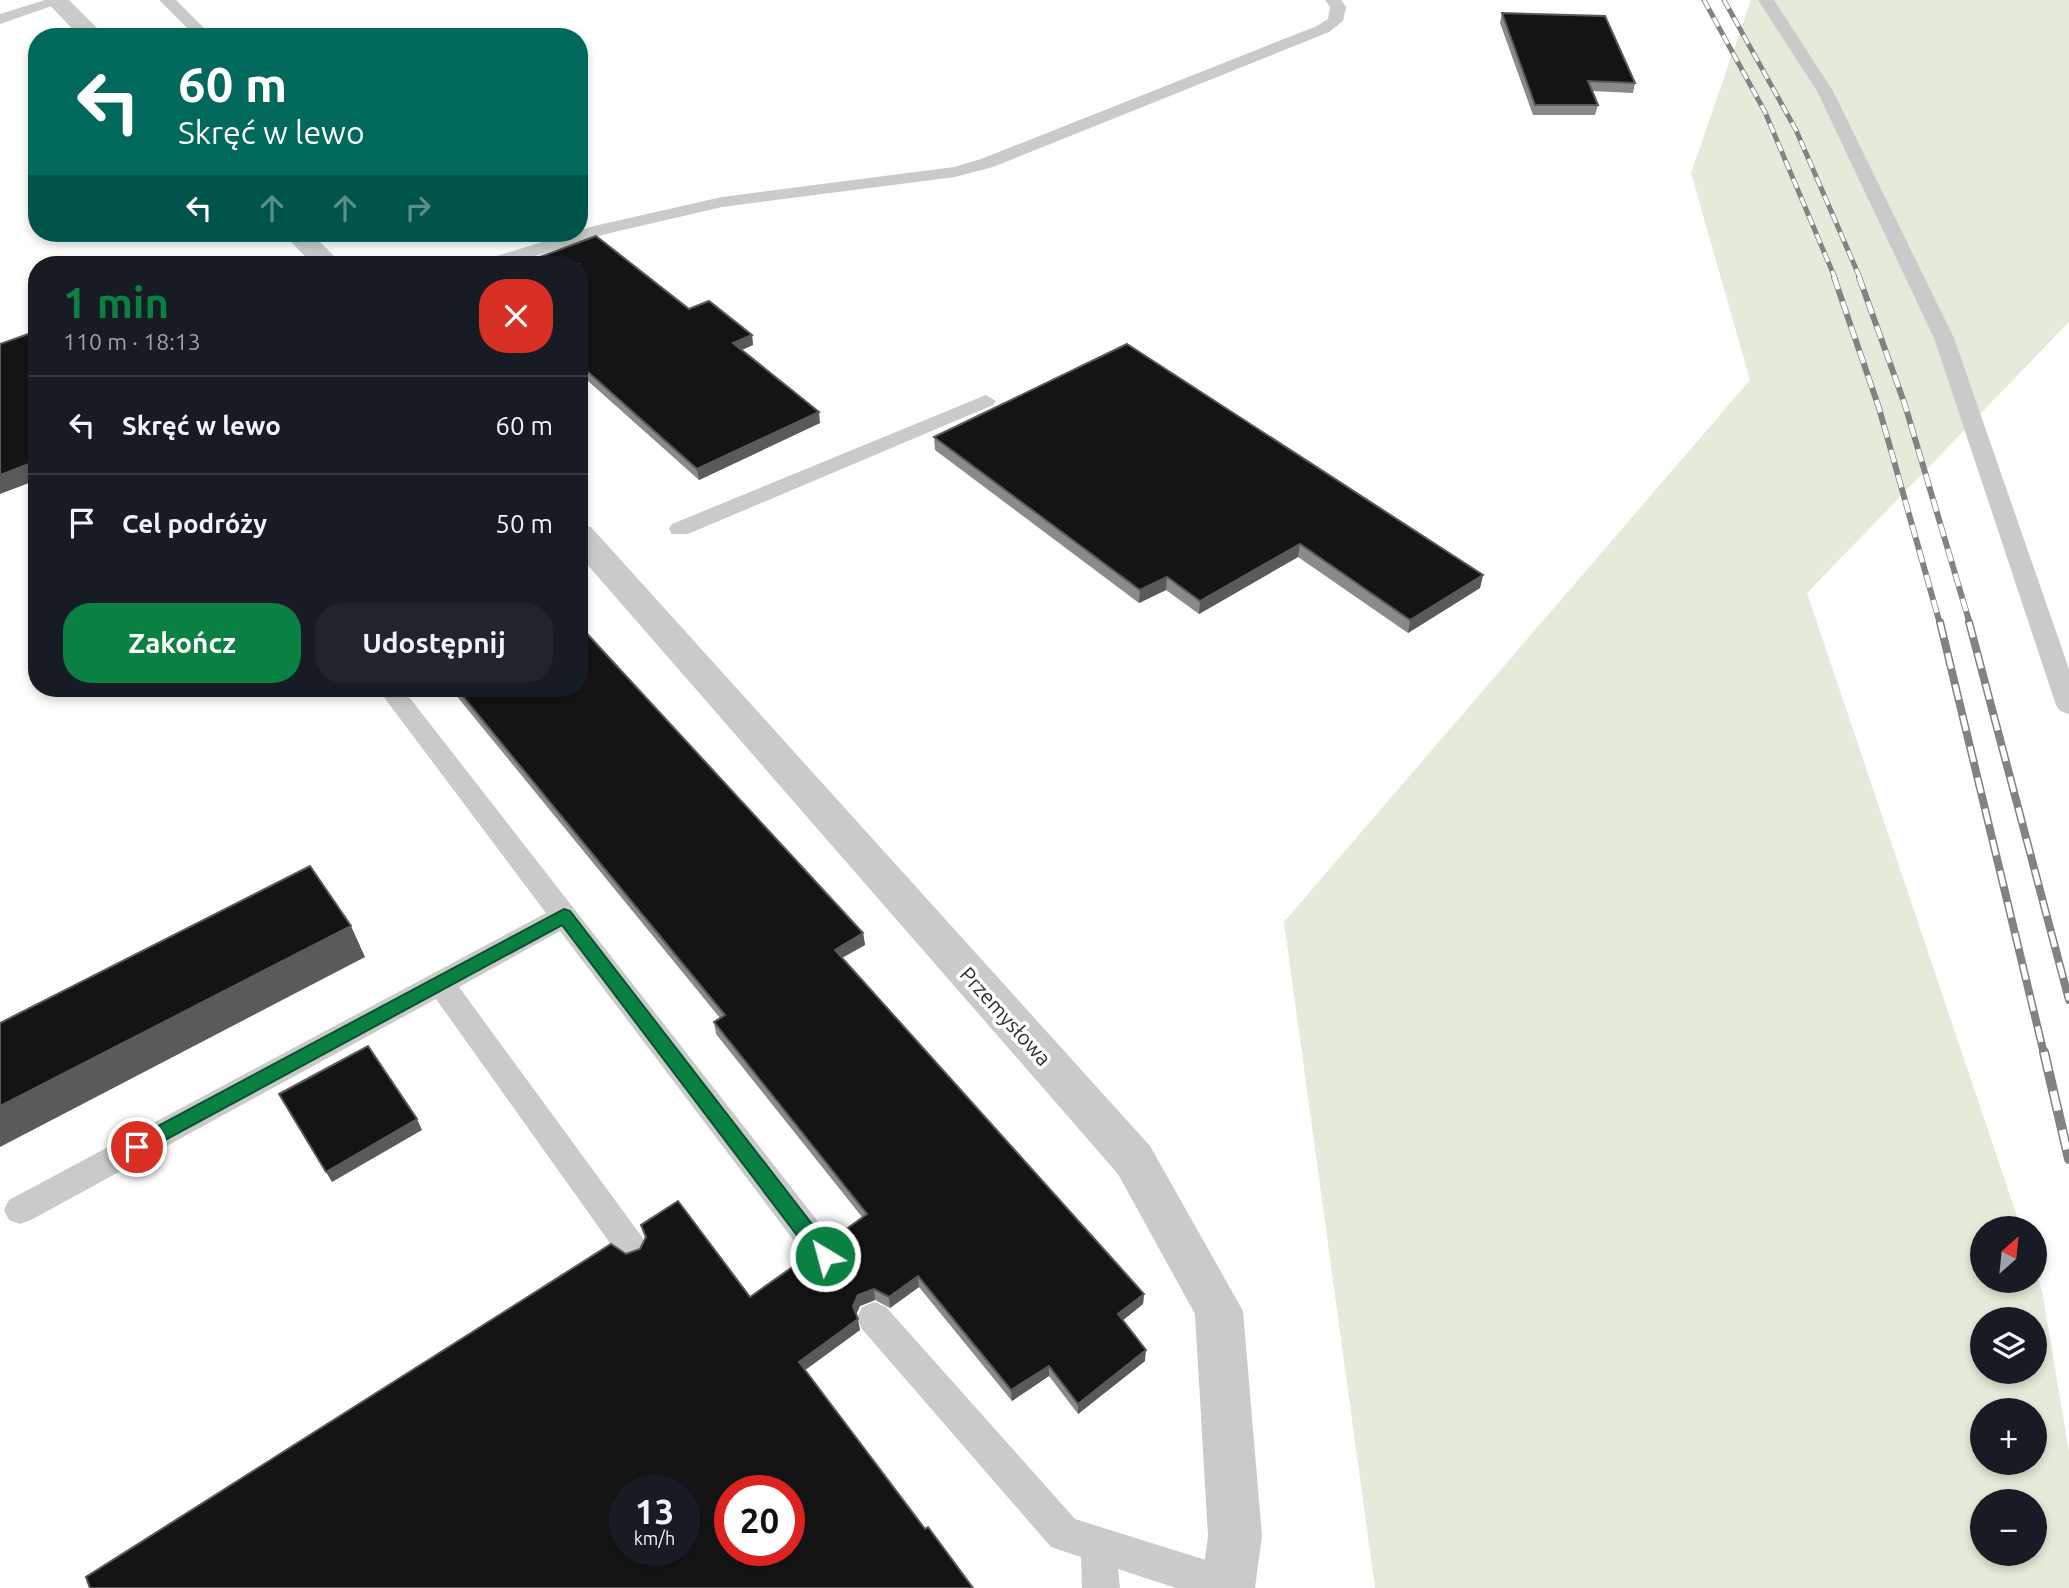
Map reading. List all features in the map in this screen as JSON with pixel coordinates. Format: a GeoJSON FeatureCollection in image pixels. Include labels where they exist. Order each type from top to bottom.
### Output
{"type":"FeatureCollection","features":[{"type":"Feature","properties":{"kind":"street"},"geometry":{"type":"LineString","coordinates":[[57,1],[85,28]]}},
{"type":"Feature","properties":{"kind":"street"},"geometry":{"type":"LineString","coordinates":[[305,242],[320,256]]}},
{"type":"Feature","properties":{"kind":"street","name":"Przemysłowa"},"geometry":{"type":"LineString","coordinates":[[588,544],[1134,1160],[1219,1311],[1235,1536],[1228,1587]]}},
{"type":"Feature","properties":{"kind":"lane"},"geometry":{"type":"LineString","coordinates":[[167,0],[196,28]]}},
{"type":"Feature","properties":{"kind":"lane"},"geometry":{"type":"LineString","coordinates":[[588,234],[710,204],[796,190],[955,172],[988,163],[1323,29],[1335,21],[1338,7],[1333,0]]}},
{"type":"Feature","properties":{"kind":"lane"},"geometry":{"type":"LineString","coordinates":[[1766,0],[1825,91],[1944,338],[2069,705]]}},
{"type":"Feature","properties":{"kind":"lane"},"geometry":{"type":"LineString","coordinates":[[0,19],[57,1]]}},
{"type":"Feature","properties":{"kind":"lane"},"geometry":{"type":"LineString","coordinates":[[517,256],[562,242]]}},
{"type":"Feature","properties":{"kind":"lane"},"geometry":{"type":"LineString","coordinates":[[680,529],[986,401]]}},
{"type":"Feature","properties":{"kind":"lane"},"geometry":{"type":"LineString","coordinates":[[396,697],[825,1256]]}},
{"type":"Feature","properties":{"kind":"lane"},"geometry":{"type":"LineString","coordinates":[[20,1210],[564,916]]}},
{"type":"Feature","properties":{"kind":"lane"},"geometry":{"type":"LineString","coordinates":[[440,983],[631,1247]]}},
{"type":"Feature","properties":{"kind":"lane"},"geometry":{"type":"LineString","coordinates":[[874,1318],[1064,1534],[1228,1587]]}},
{"type":"Feature","properties":{"kind":"lane"},"geometry":{"type":"LineString","coordinates":[[1098,1544],[1101,1588]]}},
{"type":"Feature","properties":{"kind":"green space"},"geometry":{"type":"Polygon","coordinates":[[[1751,0],[2069,0],[2069,322],[1807,593],[2017,1216],[1970,1216],[1970,1293],[2042,1293],[2045,1307],[1970,1307],[1970,1384],[2047,1384],[2047,1321],[2069,1452],[2069,1588],[1375,1588],[1284,922],[1750,380],[1691,173],[1751,0]]]}},
{"type":"Feature","properties":{"kind":"building"},"geometry":{"type":"Polygon","coordinates":[[[1502,13],[1605,16],[1635,83],[1588,81],[1598,105],[1535,105],[1502,13]]]}},
{"type":"Feature","properties":{"kind":"building"},"geometry":{"type":"Polygon","coordinates":[[[596,236],[689,309],[709,301],[752,335],[733,343],[819,412],[697,469],[588,372],[588,256],[542,256],[580,242],[588,242],[588,239],[596,236]]]}},
{"type":"Feature","properties":{"kind":"building"},"geometry":{"type":"Polygon","coordinates":[[[28,334],[28,464],[0,475],[0,344],[28,334]]]}},
{"type":"Feature","properties":{"kind":"building"},"geometry":{"type":"Polygon","coordinates":[[[1127,344],[1483,575],[1410,620],[1300,544],[1200,601],[1167,577],[1140,590],[934,437],[1127,344]]]}},
{"type":"Feature","properties":{"kind":"building"},"geometry":{"type":"Polygon","coordinates":[[[588,635],[863,933],[835,950],[1144,1294],[1118,1314],[1146,1350],[1078,1404],[1049,1366],[1011,1390],[918,1276],[889,1297],[874,1289],[858,1295],[853,1306],[858,1319],[799,1362],[973,1588],[90,1588],[86,1577],[611,1244],[626,1254],[640,1249],[646,1237],[641,1225],[678,1201],[750,1297],[808,1256],[822,1263],[836,1258],[842,1246],[838,1235],[867,1214],[714,1022],[725,1015],[463,697],[588,697],[588,635]]]}},
{"type":"Feature","properties":{"kind":"building"},"geometry":{"type":"Polygon","coordinates":[[[310,866],[351,926],[0,1106],[0,1023],[310,866]]]}},
{"type":"Feature","properties":{"kind":"building"},"geometry":{"type":"Polygon","coordinates":[[[368,1046],[417,1119],[326,1172],[279,1094],[368,1046]]]}},
{"type":"Feature","properties":{"kind":"railway"},"geometry":{"type":"LineString","coordinates":[[1704,0],[1765,112],[1835,278]]}},
{"type":"Feature","properties":{"kind":"railway"},"geometry":{"type":"LineString","coordinates":[[1724,0],[1796,130],[1860,278]]}},
{"type":"Feature","properties":{"kind":"railway"},"geometry":{"type":"LineString","coordinates":[[1834,277],[1879,408],[1940,624]]}},
{"type":"Feature","properties":{"kind":"railway"},"geometry":{"type":"LineString","coordinates":[[1859,277],[1905,405],[1970,624]]}},
{"type":"Feature","properties":{"kind":"railway"},"geometry":{"type":"LineString","coordinates":[[1940,622],[2044,1054]]}},
{"type":"Feature","properties":{"kind":"railway"},"geometry":{"type":"LineString","coordinates":[[1969,622],[2069,1000]]}},
{"type":"Feature","properties":{"kind":"railway"},"geometry":{"type":"LineString","coordinates":[[2044,1052],[2069,1159]]}},
{"type":"Feature","properties":{"kind":"route"},"geometry":{"type":"LineString","coordinates":[[137,1147],[564,916],[825,1256]]}}]}
